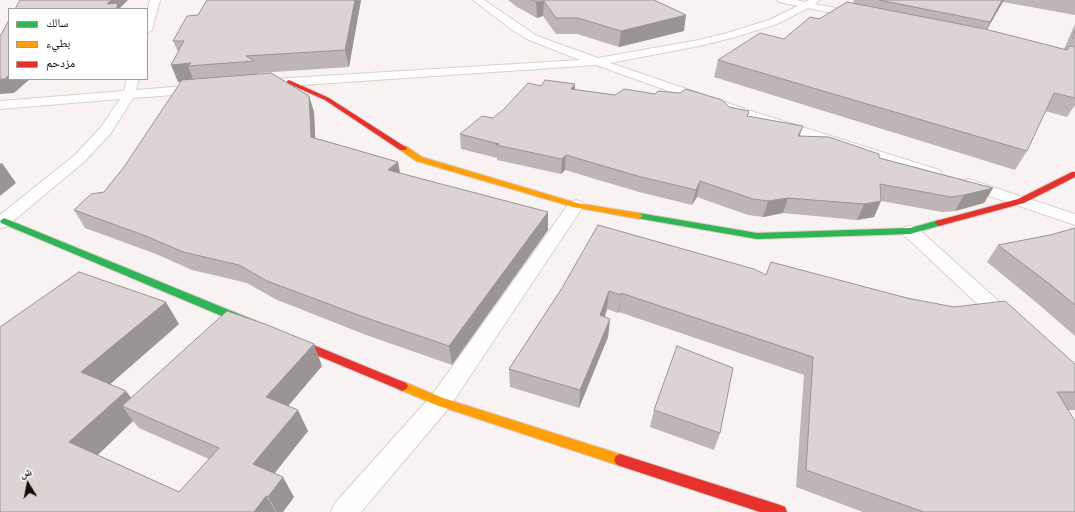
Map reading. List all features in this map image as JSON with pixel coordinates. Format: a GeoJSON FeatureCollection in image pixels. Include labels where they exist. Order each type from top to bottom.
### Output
{"type":"FeatureCollection","features":[{"type":"Feature","properties":{"kind":"street"},"geometry":{"type":"LineString","coordinates":[[148,26],[155,0]]}},
{"type":"Feature","properties":{"kind":"street"},"geometry":{"type":"LineString","coordinates":[[478,0],[533,38],[597,62],[743,113],[1021,201],[1075,220]]}},
{"type":"Feature","properties":{"kind":"street"},"geometry":{"type":"LineString","coordinates":[[782,0],[811,3],[868,18]]}},
{"type":"Feature","properties":{"kind":"street"},"geometry":{"type":"LineString","coordinates":[[258,84],[597,62],[699,43],[731,35],[773,22],[811,3]]}},
{"type":"Feature","properties":{"kind":"street"},"geometry":{"type":"LineString","coordinates":[[134,80],[129,95],[106,130],[80,158],[2,222],[258,327]]}},
{"type":"Feature","properties":{"kind":"street"},"geometry":{"type":"LineString","coordinates":[[289,82],[327,99],[419,159],[576,205],[757,236],[910,231],[1021,201],[1075,174]]}},
{"type":"Feature","properties":{"kind":"street"},"geometry":{"type":"LineString","coordinates":[[0,105],[213,88]]}},
{"type":"Feature","properties":{"kind":"street"},"geometry":{"type":"LineString","coordinates":[[344,512],[440,402],[576,205]]}},
{"type":"Feature","properties":{"kind":"street"},"geometry":{"type":"LineString","coordinates":[[910,231],[1022,334]]}},
{"type":"Feature","properties":{"kind":"street"},"geometry":{"type":"LineString","coordinates":[[280,336],[440,402],[780,512]]}},
{"type":"Feature","properties":{"kind":"building"},"geometry":{"type":"Polygon","coordinates":[[[20,0],[111,0],[107,4],[118,3],[116,8],[16,8],[20,0]]]}},
{"type":"Feature","properties":{"kind":"building"},"geometry":{"type":"Polygon","coordinates":[[[207,0],[355,0],[345,50],[246,56],[255,61],[188,66],[191,63],[171,65],[184,41],[173,41],[187,16],[198,15],[207,0]]]}},
{"type":"Feature","properties":{"kind":"building"},"geometry":{"type":"Polygon","coordinates":[[[532,0],[654,0],[686,15],[621,31],[578,18],[556,18],[544,1],[536,2],[532,0]]]}},
{"type":"Feature","properties":{"kind":"building"},"geometry":{"type":"Polygon","coordinates":[[[879,0],[1002,0],[990,22],[879,0]]]}},
{"type":"Feature","properties":{"kind":"building"},"geometry":{"type":"Polygon","coordinates":[[[847,2],[985,29],[1067,50],[1069,46],[1075,47],[1075,98],[1054,93],[1027,151],[718,60],[760,33],[784,39],[810,17],[819,19],[847,2]]]}},
{"type":"Feature","properties":{"kind":"building"},"geometry":{"type":"Polygon","coordinates":[[[8,22],[8,76],[5,79],[0,79],[1,35],[8,22]]]}},
{"type":"Feature","properties":{"kind":"building"},"geometry":{"type":"Polygon","coordinates":[[[1075,31],[1075,38],[1072,38],[1075,31]]]}},
{"type":"Feature","properties":{"kind":"building"},"geometry":{"type":"Polygon","coordinates":[[[271,73],[309,96],[311,137],[398,162],[388,170],[548,212],[449,346],[361,316],[267,281],[239,265],[183,252],[146,236],[74,210],[91,194],[104,192],[124,167],[182,80],[271,73]]]}},
{"type":"Feature","properties":{"kind":"building"},"geometry":{"type":"Polygon","coordinates":[[[545,80],[575,84],[571,89],[615,95],[624,89],[655,94],[658,91],[680,93],[686,89],[722,100],[729,107],[749,111],[747,116],[803,126],[798,136],[829,137],[879,154],[879,158],[993,188],[951,197],[880,184],[881,201],[864,204],[788,198],[768,201],[753,199],[700,181],[696,190],[641,177],[566,155],[562,159],[496,145],[499,144],[460,134],[482,116],[493,118],[504,109],[528,83],[541,86],[545,80]]]}},
{"type":"Feature","properties":{"kind":"building"},"geometry":{"type":"Polygon","coordinates":[[[598,225],[754,269],[766,275],[771,262],[907,298],[954,307],[1005,301],[1075,364],[1075,392],[1057,392],[1075,421],[1075,512],[924,512],[806,470],[813,357],[621,293],[621,295],[609,291],[600,315],[610,319],[580,390],[509,369],[562,288],[598,225]]]}},
{"type":"Feature","properties":{"kind":"building"},"geometry":{"type":"Polygon","coordinates":[[[1075,228],[1075,305],[998,245],[1050,235],[1075,228]]]}},
{"type":"Feature","properties":{"kind":"building"},"geometry":{"type":"Polygon","coordinates":[[[79,272],[166,302],[81,372],[126,391],[69,442],[179,492],[219,448],[122,406],[227,311],[265,324],[314,344],[266,397],[298,410],[253,464],[283,477],[268,497],[266,496],[254,512],[0,512],[0,327],[79,272]]]}},
{"type":"Feature","properties":{"kind":"building"},"geometry":{"type":"Polygon","coordinates":[[[677,346],[733,368],[720,433],[654,410],[677,346]]]}},
{"type":"Feature","properties":{"kind":"traffic: fast"},"geometry":{"type":"LineString","coordinates":[[639,216],[757,236],[910,231],[939,223]]}},
{"type":"Feature","properties":{"kind":"traffic: fast"},"geometry":{"type":"LineString","coordinates":[[4,221],[252,324]]}},
{"type":"Feature","properties":{"kind":"traffic: slow"},"geometry":{"type":"LineString","coordinates":[[403,148],[419,159],[576,205],[639,216]]}},
{"type":"Feature","properties":{"kind":"traffic: slow"},"geometry":{"type":"LineString","coordinates":[[402,386],[440,402],[620,460]]}},
{"type":"Feature","properties":{"kind":"traffic: jam"},"geometry":{"type":"LineString","coordinates":[[289,82],[327,99],[403,148]]}},
{"type":"Feature","properties":{"kind":"traffic: jam"},"geometry":{"type":"LineString","coordinates":[[939,223],[1021,201],[1075,174]]}},
{"type":"Feature","properties":{"kind":"traffic: jam"},"geometry":{"type":"LineString","coordinates":[[289,339],[402,386]]}},
{"type":"Feature","properties":{"kind":"traffic: jam"},"geometry":{"type":"LineString","coordinates":[[620,460],[780,512]]}}]}
